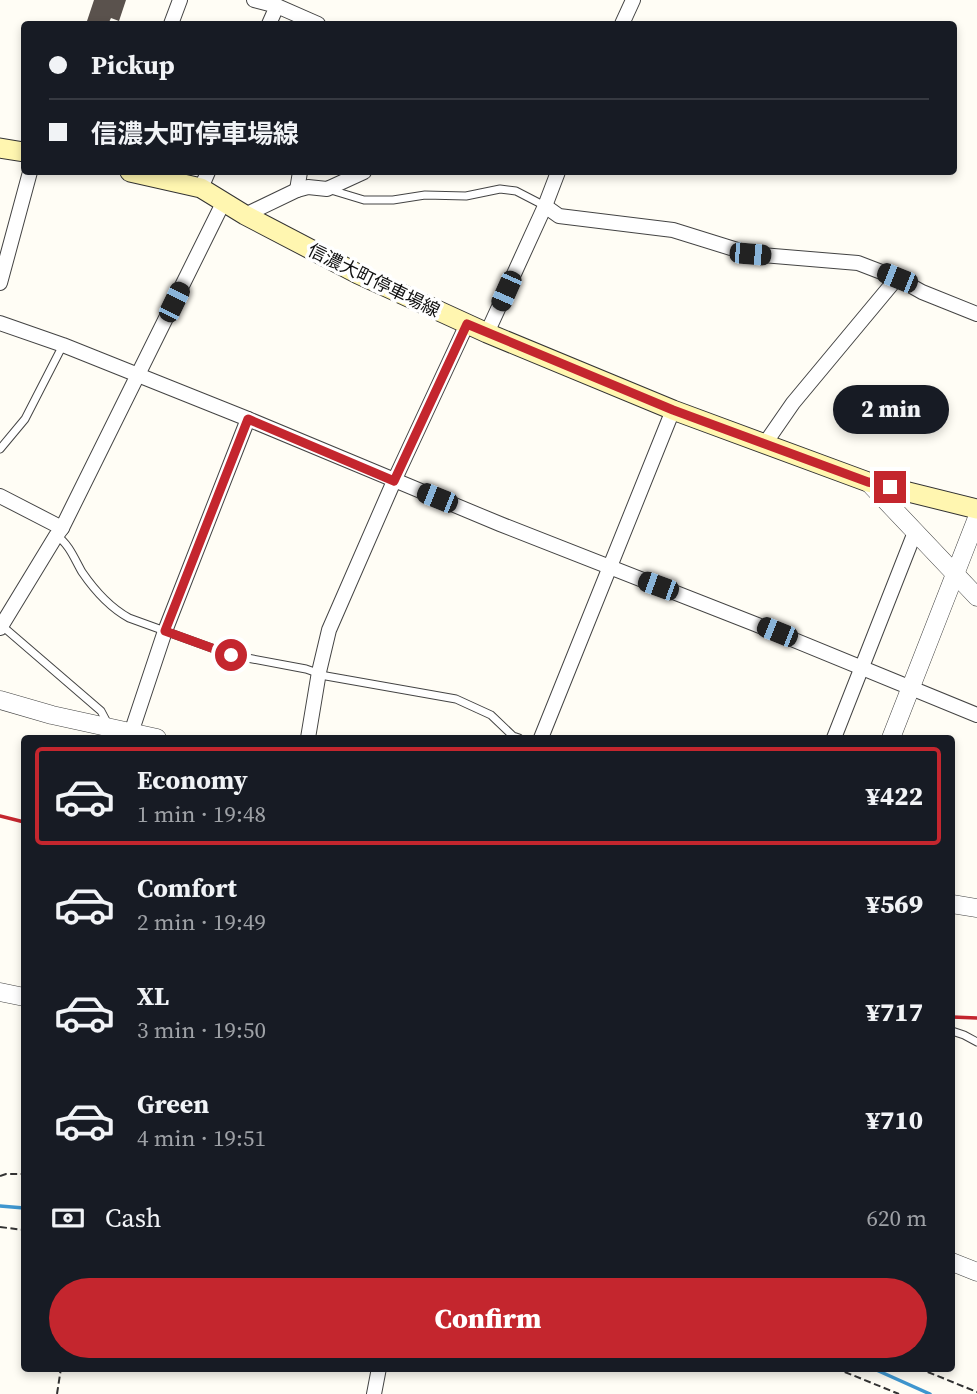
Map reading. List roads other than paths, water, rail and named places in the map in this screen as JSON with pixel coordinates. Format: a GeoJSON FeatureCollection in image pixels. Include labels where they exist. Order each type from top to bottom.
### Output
{"type":"FeatureCollection","features":[{"type":"Feature","properties":{"kind":"main road"},"geometry":{"type":"LineString","coordinates":[[0,148],[21,152]]}},
{"type":"Feature","properties":{"kind":"main road","name":"信濃大町停車場線"},"geometry":{"type":"LineString","coordinates":[[158,175],[205,180],[223,203],[358,274],[487,333],[673,410],[868,482],[977,509]]}},
{"type":"Feature","properties":{"kind":"street"},"geometry":{"type":"LineString","coordinates":[[172,21],[180,0]]}},
{"type":"Feature","properties":{"kind":"street"},"geometry":{"type":"LineString","coordinates":[[254,0],[277,6],[311,21]]}},
{"type":"Feature","properties":{"kind":"street"},"geometry":{"type":"LineString","coordinates":[[623,21],[633,0]]}},
{"type":"Feature","properties":{"kind":"street"},"geometry":{"type":"LineString","coordinates":[[270,21],[277,6]]}},
{"type":"Feature","properties":{"kind":"street"},"geometry":{"type":"LineString","coordinates":[[0,283],[29,175]]}},
{"type":"Feature","properties":{"kind":"street"},"geometry":{"type":"LineString","coordinates":[[297,190],[300,175]]}},
{"type":"Feature","properties":{"kind":"street"},"geometry":{"type":"LineString","coordinates":[[245,215],[297,190],[308,187],[327,189],[357,175]]}},
{"type":"Feature","properties":{"kind":"street"},"geometry":{"type":"LineString","coordinates":[[487,333],[557,175]]}},
{"type":"Feature","properties":{"kind":"street"},"geometry":{"type":"LineString","coordinates":[[0,626],[59,532],[223,203]]}},
{"type":"Feature","properties":{"kind":"street"},"geometry":{"type":"LineString","coordinates":[[545,206],[559,216],[673,230],[750,254],[858,263],[977,314]]}},
{"type":"Feature","properties":{"kind":"street"},"geometry":{"type":"LineString","coordinates":[[764,445],[793,403],[897,278]]}},
{"type":"Feature","properties":{"kind":"street"},"geometry":{"type":"LineString","coordinates":[[0,323],[63,345],[248,419],[394,481],[977,715]]}},
{"type":"Feature","properties":{"kind":"street"},"geometry":{"type":"LineString","coordinates":[[308,735],[329,630],[467,324]]}},
{"type":"Feature","properties":{"kind":"street"},"geometry":{"type":"LineString","coordinates":[[542,735],[673,410]]}},
{"type":"Feature","properties":{"kind":"street"},"geometry":{"type":"LineString","coordinates":[[131,735],[165,631],[248,419]]}},
{"type":"Feature","properties":{"kind":"street"},"geometry":{"type":"LineString","coordinates":[[868,482],[977,597]]}},
{"type":"Feature","properties":{"kind":"street"},"geometry":{"type":"LineString","coordinates":[[0,496],[59,532]]}},
{"type":"Feature","properties":{"kind":"street"},"geometry":{"type":"LineString","coordinates":[[892,735],[977,518]]}},
{"type":"Feature","properties":{"kind":"street"},"geometry":{"type":"LineString","coordinates":[[835,735],[915,532]]}},
{"type":"Feature","properties":{"kind":"street"},"geometry":{"type":"LineString","coordinates":[[0,700],[128,735]]}},
{"type":"Feature","properties":{"kind":"street"},"geometry":{"type":"LineString","coordinates":[[955,904],[977,908]]}},
{"type":"Feature","properties":{"kind":"street"},"geometry":{"type":"LineString","coordinates":[[0,992],[21,996]]}},
{"type":"Feature","properties":{"kind":"street"},"geometry":{"type":"LineString","coordinates":[[955,1263],[977,1272]]}},
{"type":"Feature","properties":{"kind":"street"},"geometry":{"type":"LineString","coordinates":[[374,1394],[378,1372]]}},
{"type":"Feature","properties":{"kind":"lane"},"geometry":{"type":"LineString","coordinates":[[327,189],[364,200],[393,200],[425,195],[466,197],[500,190],[516,191],[545,206]]}},
{"type":"Feature","properties":{"kind":"lane"},"geometry":{"type":"LineString","coordinates":[[0,449],[25,419],[63,345]]}},
{"type":"Feature","properties":{"kind":"lane"},"geometry":{"type":"LineString","coordinates":[[59,532],[85,576],[102,597],[114,609],[129,618],[231,655],[319,672],[326,676],[456,699],[491,715],[512,735]]}},
{"type":"Feature","properties":{"kind":"lane"},"geometry":{"type":"LineString","coordinates":[[0,626],[105,715],[110,728]]}},
{"type":"Feature","properties":{"kind":"lane"},"geometry":{"type":"LineString","coordinates":[[955,1032],[977,1042]]}},
{"type":"Feature","properties":{"kind":"waterway"},"geometry":{"type":"LineString","coordinates":[[0,1206],[21,1208]]}},
{"type":"Feature","properties":{"kind":"waterway"},"geometry":{"type":"LineString","coordinates":[[881,1372],[930,1394]]}},
{"type":"Feature","properties":{"kind":"railway"},"geometry":{"type":"LineString","coordinates":[[0,816],[21,821]]}},
{"type":"Feature","properties":{"kind":"railway"},"geometry":{"type":"LineString","coordinates":[[955,1017],[977,1018]]}}]}
